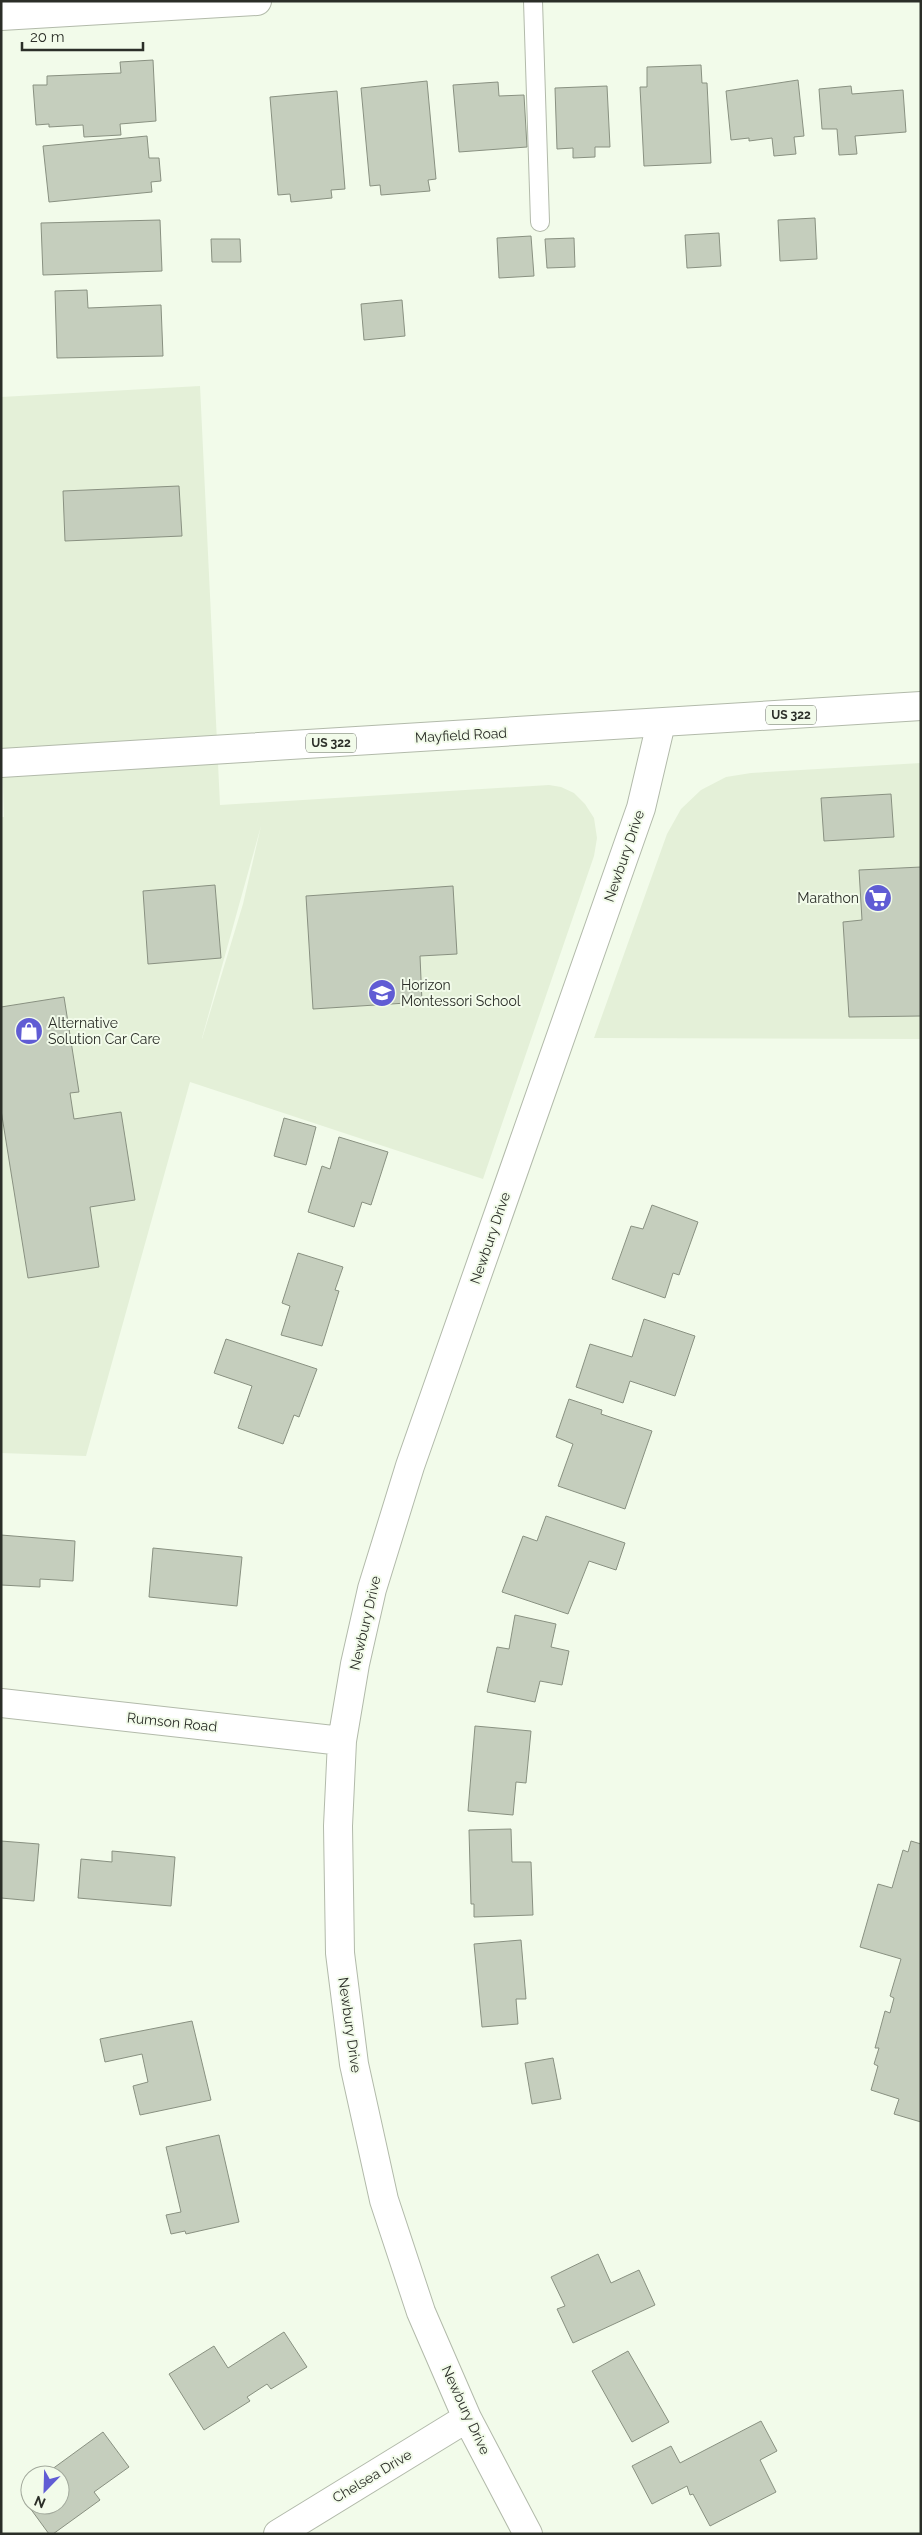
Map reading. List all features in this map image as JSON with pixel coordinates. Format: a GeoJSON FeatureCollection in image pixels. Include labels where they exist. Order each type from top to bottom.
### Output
{"type":"FeatureCollection","features":[{"type":"Feature","properties":{"kind":"street"},"geometry":{"type":"LineString","coordinates":[[1,16],[257,1]]}},
{"type":"Feature","properties":{"kind":"street","name":"Mayfield Road"},"geometry":{"type":"LineString","coordinates":[[1,763],[921,706]]}},
{"type":"Feature","properties":{"kind":"street","name":"Newbury Drive"},"geometry":{"type":"LineString","coordinates":[[528,2534],[467,2418],[421,2312],[384,2200],[354,2064],[340,1953],[338,1826],[342,1741],[355,1664],[372,1589],[404,1485],[643,802],[661,723]]}},
{"type":"Feature","properties":{"kind":"street","name":"Rumson Road"},"geometry":{"type":"LineString","coordinates":[[1,1703],[342,1741]]}},
{"type":"Feature","properties":{"kind":"street","name":"Chelsea Drive"},"geometry":{"type":"LineString","coordinates":[[278,2534],[467,2418]]}},
{"type":"Feature","properties":{"kind":"lane"},"geometry":{"type":"LineString","coordinates":[[533,1],[540,222]]}},
{"type":"Feature","properties":{"kind":"shaded area"},"geometry":{"type":"Polygon","coordinates":[[[200,386],[220,805],[549,785],[561,787],[574,793],[585,804],[594,818],[597,838],[594,856],[483,1179],[190,1082],[86,1456],[1,1453],[1,817],[4,817],[1,719],[1,397],[200,386]],[[261,826],[202,1039],[243,904],[261,826]]]}},
{"type":"Feature","properties":{"kind":"shaded area"},"geometry":{"type":"Polygon","coordinates":[[[921,763],[921,1039],[594,1038],[667,834],[681,809],[701,790],[726,777],[751,773],[921,763]]]}},
{"type":"Feature","properties":{"kind":"building"},"geometry":{"type":"Polygon","coordinates":[[[153,60],[156,121],[120,124],[121,135],[84,137],[83,125],[49,127],[49,124],[36,125],[33,85],[47,85],[47,76],[121,73],[120,62],[153,60]]]}},
{"type":"Feature","properties":{"kind":"building"},"geometry":{"type":"Polygon","coordinates":[[[701,65],[702,83],[707,83],[711,163],[644,166],[640,87],[647,87],[647,67],[701,65]]]}},
{"type":"Feature","properties":{"kind":"building"},"geometry":{"type":"Polygon","coordinates":[[[798,80],[804,136],[794,137],[796,154],[774,156],[772,138],[749,141],[749,138],[731,140],[726,91],[798,80]]]}},
{"type":"Feature","properties":{"kind":"building"},"geometry":{"type":"Polygon","coordinates":[[[427,81],[436,179],[428,180],[430,191],[381,195],[380,185],[370,186],[361,88],[427,81]]]}},
{"type":"Feature","properties":{"kind":"building"},"geometry":{"type":"Polygon","coordinates":[[[498,82],[499,96],[524,95],[527,147],[459,152],[453,85],[498,82]]]}},
{"type":"Feature","properties":{"kind":"building"},"geometry":{"type":"Polygon","coordinates":[[[607,86],[610,147],[595,147],[595,157],[573,158],[573,148],[557,149],[555,88],[607,86]]]}},
{"type":"Feature","properties":{"kind":"building"},"geometry":{"type":"Polygon","coordinates":[[[851,86],[852,94],[903,90],[906,132],[855,136],[857,154],[839,155],[837,129],[822,129],[819,89],[851,86]]]}},
{"type":"Feature","properties":{"kind":"building"},"geometry":{"type":"Polygon","coordinates":[[[337,91],[345,189],[331,190],[332,198],[291,202],[290,194],[278,195],[270,97],[337,91]]]}},
{"type":"Feature","properties":{"kind":"building"},"geometry":{"type":"Polygon","coordinates":[[[147,136],[149,158],[159,158],[161,181],[151,182],[152,192],[49,202],[43,146],[147,136]]]}},
{"type":"Feature","properties":{"kind":"building"},"geometry":{"type":"Polygon","coordinates":[[[815,218],[817,259],[780,261],[778,220],[815,218]]]}},
{"type":"Feature","properties":{"kind":"building"},"geometry":{"type":"Polygon","coordinates":[[[160,220],[162,271],[43,275],[41,223],[160,220]]]}},
{"type":"Feature","properties":{"kind":"building"},"geometry":{"type":"Polygon","coordinates":[[[719,233],[721,266],[687,268],[685,235],[719,233]]]}},
{"type":"Feature","properties":{"kind":"building"},"geometry":{"type":"Polygon","coordinates":[[[531,236],[534,276],[499,278],[497,238],[531,236]]]}},
{"type":"Feature","properties":{"kind":"building"},"geometry":{"type":"Polygon","coordinates":[[[574,238],[575,267],[547,268],[545,239],[574,238]]]}},
{"type":"Feature","properties":{"kind":"building"},"geometry":{"type":"Polygon","coordinates":[[[211,239],[240,239],[241,262],[212,262],[211,239]]]}},
{"type":"Feature","properties":{"kind":"building"},"geometry":{"type":"Polygon","coordinates":[[[87,290],[88,308],[161,305],[163,356],[57,358],[55,291],[87,290]]]}},
{"type":"Feature","properties":{"kind":"building"},"geometry":{"type":"Polygon","coordinates":[[[402,300],[405,336],[364,340],[361,304],[402,300]]]}},
{"type":"Feature","properties":{"kind":"building"},"geometry":{"type":"Polygon","coordinates":[[[179,486],[182,536],[65,541],[63,491],[179,486]]]}},
{"type":"Feature","properties":{"kind":"building"},"geometry":{"type":"Polygon","coordinates":[[[891,794],[894,837],[824,841],[821,798],[891,794]]]}},
{"type":"Feature","properties":{"kind":"building"},"geometry":{"type":"Polygon","coordinates":[[[921,867],[921,1016],[849,1017],[843,922],[862,920],[859,870],[921,867]]]}},
{"type":"Feature","properties":{"kind":"building"},"geometry":{"type":"Polygon","coordinates":[[[215,885],[221,958],[148,964],[143,891],[215,885]]]}},
{"type":"Feature","properties":{"kind":"building"},"geometry":{"type":"Polygon","coordinates":[[[453,886],[457,954],[420,956],[422,1002],[313,1009],[306,896],[453,886]]]}},
{"type":"Feature","properties":{"kind":"building"},"geometry":{"type":"Polygon","coordinates":[[[64,997],[79,1092],[70,1093],[74,1119],[121,1112],[135,1200],[90,1207],[99,1267],[28,1278],[1,1110],[1,1007],[64,997]]]}},
{"type":"Feature","properties":{"kind":"building"},"geometry":{"type":"Polygon","coordinates":[[[284,1118],[316,1127],[306,1165],[274,1156],[284,1118]]]}},
{"type":"Feature","properties":{"kind":"building"},"geometry":{"type":"Polygon","coordinates":[[[339,1137],[388,1152],[371,1205],[362,1202],[354,1227],[308,1212],[322,1166],[330,1169],[339,1137]]]}},
{"type":"Feature","properties":{"kind":"building"},"geometry":{"type":"Polygon","coordinates":[[[652,1205],[698,1222],[679,1275],[673,1273],[665,1298],[612,1279],[631,1226],[643,1229],[652,1205]]]}},
{"type":"Feature","properties":{"kind":"building"},"geometry":{"type":"Polygon","coordinates":[[[298,1253],[343,1267],[335,1290],[339,1291],[322,1346],[281,1335],[290,1306],[282,1303],[298,1253]]]}},
{"type":"Feature","properties":{"kind":"building"},"geometry":{"type":"Polygon","coordinates":[[[644,1319],[695,1336],[675,1396],[630,1381],[623,1403],[576,1387],[590,1344],[632,1357],[644,1319]]]}},
{"type":"Feature","properties":{"kind":"building"},"geometry":{"type":"Polygon","coordinates":[[[226,1339],[317,1369],[299,1417],[294,1415],[283,1444],[238,1428],[252,1386],[214,1373],[226,1339]]]}},
{"type":"Feature","properties":{"kind":"building"},"geometry":{"type":"Polygon","coordinates":[[[569,1399],[602,1410],[601,1414],[652,1431],[625,1509],[558,1486],[573,1444],[556,1437],[569,1399]]]}},
{"type":"Feature","properties":{"kind":"building"},"geometry":{"type":"Polygon","coordinates":[[[546,1516],[625,1543],[616,1570],[589,1561],[568,1614],[502,1592],[523,1536],[537,1541],[546,1516]]]}},
{"type":"Feature","properties":{"kind":"building"},"geometry":{"type":"Polygon","coordinates":[[[1,1535],[75,1541],[73,1581],[40,1579],[40,1587],[1,1585],[1,1535]]]}},
{"type":"Feature","properties":{"kind":"building"},"geometry":{"type":"Polygon","coordinates":[[[153,1548],[242,1557],[237,1606],[149,1597],[153,1548]]]}},
{"type":"Feature","properties":{"kind":"building"},"geometry":{"type":"Polygon","coordinates":[[[515,1615],[556,1624],[551,1647],[569,1651],[562,1685],[540,1681],[535,1702],[487,1692],[497,1647],[509,1649],[515,1615]]]}},
{"type":"Feature","properties":{"kind":"building"},"geometry":{"type":"Polygon","coordinates":[[[475,1726],[531,1731],[526,1783],[516,1782],[513,1815],[468,1811],[475,1726]]]}},
{"type":"Feature","properties":{"kind":"building"},"geometry":{"type":"Polygon","coordinates":[[[511,1829],[512,1862],[531,1862],[533,1915],[474,1917],[474,1904],[471,1904],[469,1830],[511,1829]]]}},
{"type":"Feature","properties":{"kind":"building"},"geometry":{"type":"Polygon","coordinates":[[[1,1841],[39,1844],[34,1901],[1,1898],[1,1841]]]}},
{"type":"Feature","properties":{"kind":"building"},"geometry":{"type":"Polygon","coordinates":[[[911,1841],[921,1844],[921,2122],[894,2114],[899,2099],[871,2090],[878,2066],[874,2064],[879,2048],[875,2048],[885,2011],[890,2013],[894,1998],[890,1996],[901,1959],[860,1947],[878,1884],[892,1888],[903,1850],[908,1852],[911,1841]]]}},
{"type":"Feature","properties":{"kind":"building"},"geometry":{"type":"Polygon","coordinates":[[[112,1851],[175,1857],[171,1906],[78,1898],[81,1859],[112,1862],[112,1851]]]}},
{"type":"Feature","properties":{"kind":"building"},"geometry":{"type":"Polygon","coordinates":[[[521,1940],[526,1999],[516,1999],[518,2024],[482,2027],[474,1944],[521,1940]]]}},
{"type":"Feature","properties":{"kind":"building"},"geometry":{"type":"Polygon","coordinates":[[[192,2021],[211,2100],[140,2115],[133,2086],[148,2082],[142,2054],[105,2062],[100,2039],[192,2021]]]}},
{"type":"Feature","properties":{"kind":"building"},"geometry":{"type":"Polygon","coordinates":[[[553,2058],[561,2099],[532,2104],[525,2063],[553,2058]]]}},
{"type":"Feature","properties":{"kind":"building"},"geometry":{"type":"Polygon","coordinates":[[[219,2135],[239,2222],[186,2234],[185,2231],[171,2234],[166,2215],[181,2212],[166,2147],[219,2135]]]}},
{"type":"Feature","properties":{"kind":"building"},"geometry":{"type":"Polygon","coordinates":[[[598,2254],[611,2283],[639,2270],[655,2305],[573,2343],[557,2309],[565,2306],[551,2277],[598,2254]]]}},
{"type":"Feature","properties":{"kind":"building"},"geometry":{"type":"Polygon","coordinates":[[[284,2332],[307,2367],[271,2389],[267,2384],[247,2397],[250,2401],[204,2430],[169,2374],[214,2346],[228,2368],[284,2332]]]}},
{"type":"Feature","properties":{"kind":"building"},"geometry":{"type":"Polygon","coordinates":[[[628,2351],[669,2422],[632,2442],[592,2371],[628,2351]]]}},
{"type":"Feature","properties":{"kind":"building"},"geometry":{"type":"Polygon","coordinates":[[[761,2421],[777,2451],[760,2460],[776,2492],[710,2526],[693,2494],[690,2495],[687,2486],[652,2504],[632,2466],[671,2446],[680,2463],[761,2421]]]}},
{"type":"Feature","properties":{"kind":"building"},"geometry":{"type":"Polygon","coordinates":[[[103,2432],[129,2467],[94,2492],[100,2500],[53,2534],[49,2534],[35,2515],[70,2515],[70,2465],[58,2465],[103,2432]]]}},
{"type":"Feature","properties":{"kind":"place","name":"Marathon"},"geometry":{"type":"Point","coordinates":[878,898]}},
{"type":"Feature","properties":{"kind":"place","name":"Horizon Montessori School"},"geometry":{"type":"Point","coordinates":[382,993]}},
{"type":"Feature","properties":{"kind":"place","name":"Alternative Solution Car Care"},"geometry":{"type":"Point","coordinates":[29,1031]}}]}
